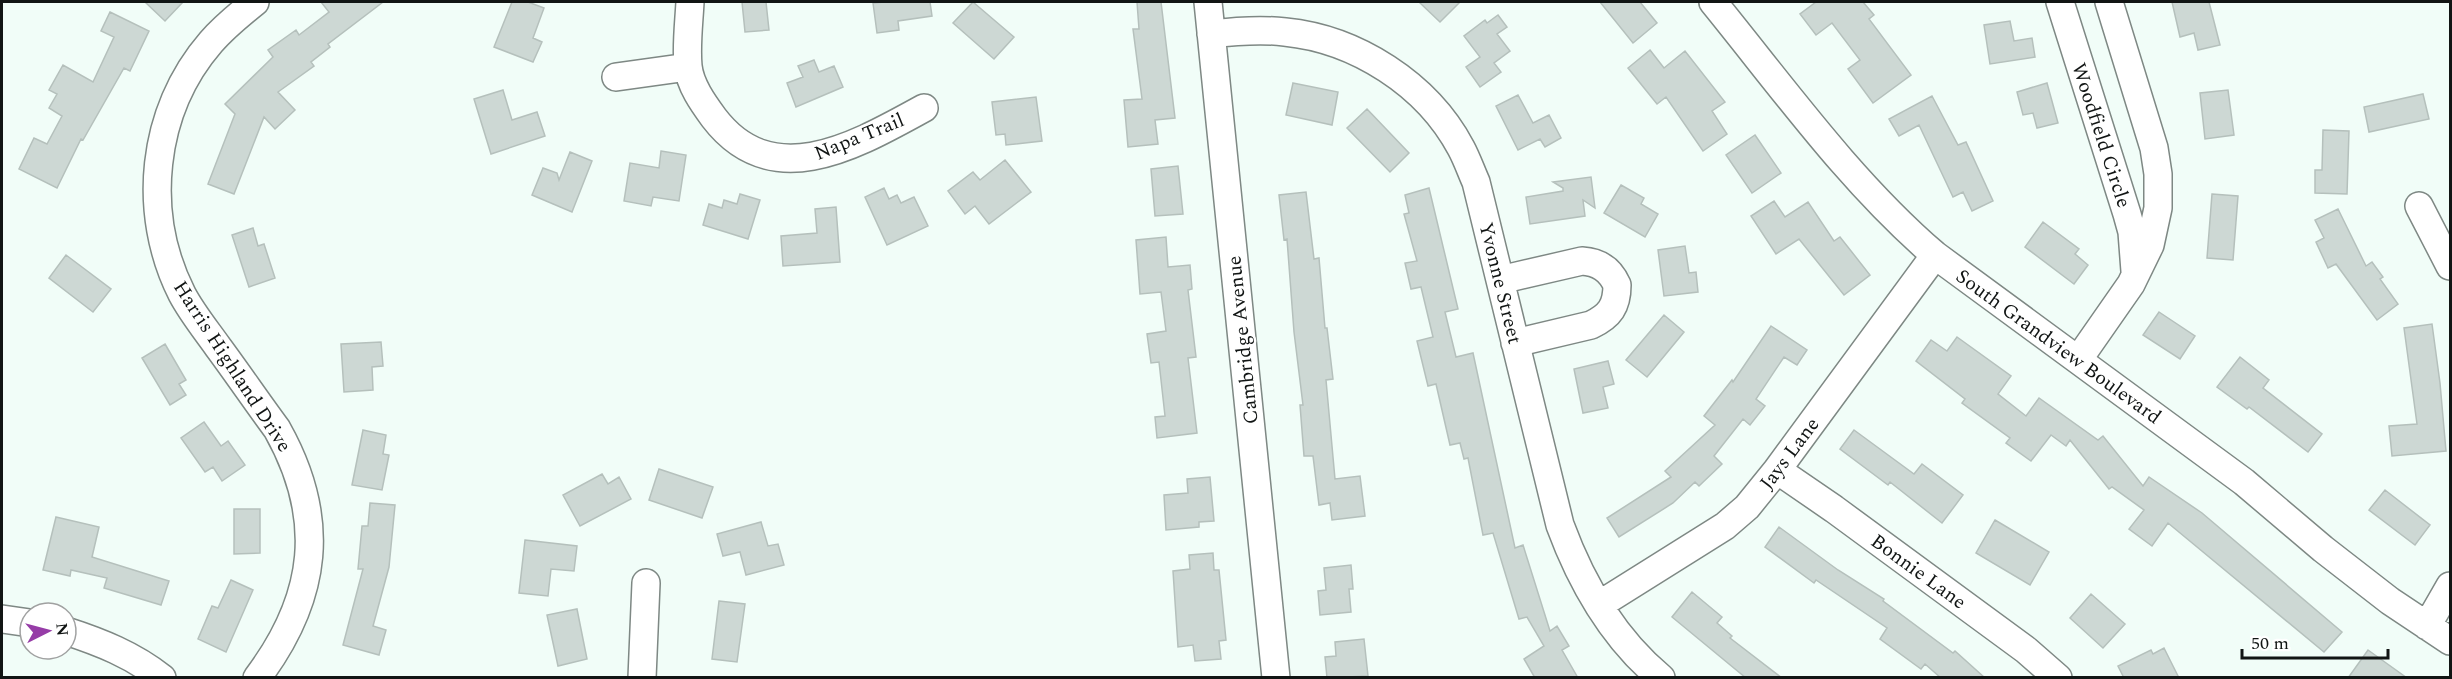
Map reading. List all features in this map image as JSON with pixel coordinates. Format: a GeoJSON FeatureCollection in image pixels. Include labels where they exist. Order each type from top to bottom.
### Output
{"type":"FeatureCollection","features":[{"type":"Feature","properties":{"kind":"street","name":"Harris Highland Drive"},"geometry":{"type":"LineString","coordinates":[[255,2],[210,42],[183,82],[168,116],[156,180],[160,231],[167,258],[182,295],[277,429],[290,451],[305,496],[309,544],[306,580],[289,630],[276,653],[257,678]]}},
{"type":"Feature","properties":{"kind":"street","name":"Napa Trail"},"geometry":{"type":"LineString","coordinates":[[690,2],[688,67],[701,100],[721,127],[745,145],[759,152],[801,159],[827,154],[876,133],[924,108]]}},
{"type":"Feature","properties":{"kind":"street","name":"Cambridge Avenue"},"geometry":{"type":"LineString","coordinates":[[1208,2],[1276,678]]}},
{"type":"Feature","properties":{"kind":"street","name":"South Grandview Boulevard"},"geometry":{"type":"LineString","coordinates":[[1713,2],[1862,185],[1897,223],[1935,255],[2244,482],[2323,549],[2427,626],[2451,641]]}},
{"type":"Feature","properties":{"kind":"street","name":"Woodfield Circle"},"geometry":{"type":"LineString","coordinates":[[2060,2],[2127,213],[2132,232],[2135,271]]}},
{"type":"Feature","properties":{"kind":"street","name":"Woodfield Circle"},"geometry":{"type":"LineString","coordinates":[[2078,360],[2131,284],[2135,271],[2150,245],[2158,208],[2158,174],[2154,148],[2109,2]]}},
{"type":"Feature","properties":{"kind":"street","name":"Yvonne Street"},"geometry":{"type":"LineString","coordinates":[[1211,34],[1285,32],[1313,37],[1352,50],[1381,65],[1408,84],[1437,112],[1461,148],[1476,182],[1560,525],[1572,558],[1599,604],[1627,644],[1661,678]]}},
{"type":"Feature","properties":{"kind":"street"},"geometry":{"type":"LineString","coordinates":[[616,77],[688,67]]}},
{"type":"Feature","properties":{"kind":"street"},"geometry":{"type":"LineString","coordinates":[[2419,206],[2451,266]]}},
{"type":"Feature","properties":{"kind":"street","name":"Jays Lane"},"geometry":{"type":"LineString","coordinates":[[1599,604],[1725,526],[1747,507],[1777,470],[1935,255]]}},
{"type":"Feature","properties":{"kind":"street"},"geometry":{"type":"LineString","coordinates":[[1500,280],[1582,261],[1594,262],[1602,266],[1617,285],[1615,304],[1610,314],[1601,320],[1591,325],[1515,344]]}},
{"type":"Feature","properties":{"kind":"street","name":"Bonnie Lane"},"geometry":{"type":"LineString","coordinates":[[1777,470],[2026,650],[2058,678]]}},
{"type":"Feature","properties":{"kind":"street"},"geometry":{"type":"LineString","coordinates":[[642,678],[645,583]]}},
{"type":"Feature","properties":{"kind":"street"},"geometry":{"type":"LineString","coordinates":[[2427,626],[2451,586]]}},
{"type":"Feature","properties":{"kind":"street"},"geometry":{"type":"LineString","coordinates":[[2,618],[18,620]]}},
{"type":"Feature","properties":{"kind":"street"},"geometry":{"type":"LineString","coordinates":[[78,635],[101,642],[132,658],[162,678]]}},
{"type":"Feature","properties":{"kind":"building"},"geometry":{"type":"Polygon","coordinates":[[[145,2],[183,2],[165,21],[145,2]]]}},
{"type":"Feature","properties":{"kind":"building"},"geometry":{"type":"Polygon","coordinates":[[[321,2],[383,2],[328,44],[330,47],[311,62],[314,66],[278,92],[295,110],[275,129],[264,117],[234,194],[208,184],[235,114],[225,104],[273,57],[268,50],[296,30],[299,35],[329,12],[321,2]]]}},
{"type":"Feature","properties":{"kind":"building"},"geometry":{"type":"Polygon","coordinates":[[[512,2],[528,2],[544,8],[533,38],[542,42],[533,62],[494,47],[512,2]]]}},
{"type":"Feature","properties":{"kind":"building"},"geometry":{"type":"Polygon","coordinates":[[[742,2],[766,2],[769,30],[745,32],[742,2]]]}},
{"type":"Feature","properties":{"kind":"building"},"geometry":{"type":"Polygon","coordinates":[[[930,2],[932,16],[898,21],[899,30],[877,33],[873,3],[930,2]]]}},
{"type":"Feature","properties":{"kind":"building"},"geometry":{"type":"Polygon","coordinates":[[[973,2],[1014,37],[994,59],[953,23],[973,2]]]}},
{"type":"Feature","properties":{"kind":"building"},"geometry":{"type":"Polygon","coordinates":[[[1137,2],[1161,2],[1175,118],[1155,120],[1158,144],[1128,147],[1124,100],[1142,99],[1133,29],[1139,29],[1137,2]]]}},
{"type":"Feature","properties":{"kind":"building"},"geometry":{"type":"Polygon","coordinates":[[[1419,2],[1460,2],[1440,22],[1419,2]]]}},
{"type":"Feature","properties":{"kind":"building"},"geometry":{"type":"Polygon","coordinates":[[[1600,2],[1640,2],[1657,23],[1633,43],[1600,2]]]}},
{"type":"Feature","properties":{"kind":"building"},"geometry":{"type":"Polygon","coordinates":[[[1816,2],[1863,2],[1874,15],[1869,19],[1911,75],[1873,103],[1848,69],[1860,60],[1832,23],[1816,35],[1800,14],[1816,2]]]}},
{"type":"Feature","properties":{"kind":"building"},"geometry":{"type":"Polygon","coordinates":[[[2172,2],[2209,2],[2220,45],[2198,50],[2194,33],[2180,37],[2172,2]]]}},
{"type":"Feature","properties":{"kind":"building"},"geometry":{"type":"Polygon","coordinates":[[[110,12],[149,31],[130,71],[124,68],[83,140],[81,139],[57,188],[19,169],[34,138],[47,144],[62,116],[49,108],[57,94],[49,90],[63,65],[93,82],[114,37],[101,31],[110,12]]]}},
{"type":"Feature","properties":{"kind":"building"},"geometry":{"type":"Polygon","coordinates":[[[1498,15],[1507,27],[1497,34],[1510,51],[1494,63],[1501,72],[1480,87],[1466,67],[1480,57],[1464,36],[1485,20],[1487,23],[1498,15]]]}},
{"type":"Feature","properties":{"kind":"building"},"geometry":{"type":"Polygon","coordinates":[[[2010,21],[2014,41],[2032,38],[2035,57],[1990,64],[1984,25],[2010,21]]]}},
{"type":"Feature","properties":{"kind":"building"},"geometry":{"type":"Polygon","coordinates":[[[1650,50],[1664,68],[1685,51],[1725,102],[1712,111],[1727,134],[1703,151],[1666,97],[1657,104],[1628,68],[1650,50]]]}},
{"type":"Feature","properties":{"kind":"building"},"geometry":{"type":"Polygon","coordinates":[[[814,60],[819,72],[834,66],[843,87],[796,107],[787,83],[803,77],[798,66],[814,60]]]}},
{"type":"Feature","properties":{"kind":"building"},"geometry":{"type":"Polygon","coordinates":[[[1293,83],[1338,92],[1332,125],[1286,115],[1293,83]]]}},
{"type":"Feature","properties":{"kind":"building"},"geometry":{"type":"Polygon","coordinates":[[[2047,83],[2058,123],[2037,128],[2033,113],[2023,115],[2017,92],[2047,83]]]}},
{"type":"Feature","properties":{"kind":"building"},"geometry":{"type":"Polygon","coordinates":[[[503,90],[512,120],[537,112],[545,136],[491,154],[474,99],[503,90]]]}},
{"type":"Feature","properties":{"kind":"building"},"geometry":{"type":"Polygon","coordinates":[[[2228,90],[2234,135],[2205,139],[2200,93],[2228,90]]]}},
{"type":"Feature","properties":{"kind":"building"},"geometry":{"type":"Polygon","coordinates":[[[2423,94],[2429,119],[2369,132],[2364,107],[2423,94]]]}},
{"type":"Feature","properties":{"kind":"building"},"geometry":{"type":"Polygon","coordinates":[[[1518,95],[1533,123],[1549,115],[1561,138],[1545,147],[1540,139],[1518,150],[1496,106],[1518,95]]]}},
{"type":"Feature","properties":{"kind":"building"},"geometry":{"type":"Polygon","coordinates":[[[1932,96],[1958,145],[1966,142],[1993,201],[1972,211],[1963,192],[1953,197],[1919,125],[1899,136],[1889,119],[1932,96]]]}},
{"type":"Feature","properties":{"kind":"building"},"geometry":{"type":"Polygon","coordinates":[[[1036,97],[1042,141],[1006,145],[1005,134],[996,135],[992,102],[1036,97]]]}},
{"type":"Feature","properties":{"kind":"building"},"geometry":{"type":"Polygon","coordinates":[[[1367,109],[1409,153],[1390,172],[1347,128],[1367,109]]]}},
{"type":"Feature","properties":{"kind":"building"},"geometry":{"type":"Polygon","coordinates":[[[2323,130],[2349,131],[2347,194],[2315,193],[2315,170],[2322,170],[2323,130]]]}},
{"type":"Feature","properties":{"kind":"building"},"geometry":{"type":"Polygon","coordinates":[[[1755,135],[1781,173],[1752,193],[1726,155],[1755,135]]]}},
{"type":"Feature","properties":{"kind":"building"},"geometry":{"type":"Polygon","coordinates":[[[661,151],[686,155],[679,201],[653,197],[651,206],[624,201],[630,163],[659,168],[661,151]]]}},
{"type":"Feature","properties":{"kind":"building"},"geometry":{"type":"Polygon","coordinates":[[[570,152],[592,161],[572,212],[532,195],[543,168],[557,173],[559,180],[570,152]]]}},
{"type":"Feature","properties":{"kind":"building"},"geometry":{"type":"Polygon","coordinates":[[[1005,160],[1031,192],[989,224],[975,206],[965,214],[948,191],[973,172],[980,180],[1005,160]]]}},
{"type":"Feature","properties":{"kind":"building"},"geometry":{"type":"Polygon","coordinates":[[[1178,166],[1183,214],[1155,216],[1151,169],[1178,166]]]}},
{"type":"Feature","properties":{"kind":"building"},"geometry":{"type":"Polygon","coordinates":[[[1591,177],[1595,208],[1583,200],[1585,216],[1530,224],[1526,197],[1563,191],[1563,188],[1553,182],[1591,177]]]}},
{"type":"Feature","properties":{"kind":"building"},"geometry":{"type":"Polygon","coordinates":[[[1621,185],[1644,198],[1641,204],[1658,214],[1645,237],[1604,213],[1621,185]]]}},
{"type":"Feature","properties":{"kind":"building"},"geometry":{"type":"Polygon","coordinates":[[[884,188],[889,199],[897,195],[901,203],[914,197],[928,226],[887,245],[865,197],[884,188]]]}},
{"type":"Feature","properties":{"kind":"building"},"geometry":{"type":"Polygon","coordinates":[[[1429,188],[1458,309],[1445,312],[1456,357],[1473,353],[1515,548],[1523,545],[1550,631],[1557,626],[1569,646],[1562,650],[1578,678],[1535,678],[1524,659],[1544,646],[1527,617],[1519,619],[1493,533],[1483,535],[1468,458],[1464,459],[1460,443],[1450,445],[1436,384],[1428,386],[1417,341],[1433,337],[1421,287],[1411,289],[1405,263],[1417,261],[1404,214],[1409,213],[1405,195],[1429,188]]]}},
{"type":"Feature","properties":{"kind":"building"},"geometry":{"type":"Polygon","coordinates":[[[1306,192],[1314,259],[1319,258],[1325,328],[1327,328],[1333,379],[1326,380],[1335,479],[1360,476],[1365,516],[1332,520],[1330,503],[1319,505],[1313,456],[1304,456],[1300,405],[1303,405],[1294,332],[1287,239],[1284,240],[1279,195],[1306,192]]]}},
{"type":"Feature","properties":{"kind":"building"},"geometry":{"type":"Polygon","coordinates":[[[740,194],[760,200],[748,239],[703,225],[709,204],[722,208],[724,200],[737,204],[740,194]]]}},
{"type":"Feature","properties":{"kind":"building"},"geometry":{"type":"Polygon","coordinates":[[[2212,194],[2238,196],[2233,260],[2207,258],[2212,194]]]}},
{"type":"Feature","properties":{"kind":"building"},"geometry":{"type":"Polygon","coordinates":[[[1774,201],[1785,217],[1808,202],[1834,241],[1840,237],[1870,275],[1844,295],[1799,239],[1776,254],[1751,216],[1774,201]]]}},
{"type":"Feature","properties":{"kind":"building"},"geometry":{"type":"Polygon","coordinates":[[[836,207],[840,262],[783,266],[781,236],[817,233],[815,209],[836,207]]]}},
{"type":"Feature","properties":{"kind":"building"},"geometry":{"type":"Polygon","coordinates":[[[2338,209],[2366,266],[2372,262],[2383,277],[2380,279],[2398,304],[2377,320],[2336,264],[2328,268],[2316,242],[2324,238],[2315,220],[2338,209]]]}},
{"type":"Feature","properties":{"kind":"building"},"geometry":{"type":"Polygon","coordinates":[[[2043,222],[2079,249],[2075,254],[2088,265],[2074,284],[2025,247],[2043,222]]]}},
{"type":"Feature","properties":{"kind":"building"},"geometry":{"type":"Polygon","coordinates":[[[253,228],[258,246],[264,244],[275,278],[249,287],[232,235],[253,228]]]}},
{"type":"Feature","properties":{"kind":"building"},"geometry":{"type":"Polygon","coordinates":[[[1166,237],[1168,267],[1190,265],[1192,289],[1188,290],[1196,357],[1188,358],[1197,433],[1157,438],[1155,417],[1165,416],[1159,362],[1151,363],[1147,334],[1166,331],[1161,292],[1140,294],[1136,240],[1166,237]]]}},
{"type":"Feature","properties":{"kind":"building"},"geometry":{"type":"Polygon","coordinates":[[[1685,246],[1689,273],[1696,272],[1698,292],[1664,296],[1658,250],[1685,246]]]}},
{"type":"Feature","properties":{"kind":"building"},"geometry":{"type":"Polygon","coordinates":[[[66,255],[111,289],[93,312],[49,278],[66,255]]]}},
{"type":"Feature","properties":{"kind":"building"},"geometry":{"type":"Polygon","coordinates":[[[2159,312],[2195,336],[2180,359],[2143,335],[2159,312]]]}},
{"type":"Feature","properties":{"kind":"building"},"geometry":{"type":"Polygon","coordinates":[[[1664,315],[1684,332],[1647,377],[1626,360],[1664,315]]]}},
{"type":"Feature","properties":{"kind":"building"},"geometry":{"type":"Polygon","coordinates":[[[2432,324],[2446,451],[2392,456],[2389,426],[2417,424],[2404,328],[2432,324]]]}},
{"type":"Feature","properties":{"kind":"building"},"geometry":{"type":"Polygon","coordinates":[[[1771,326],[1807,350],[1797,365],[1784,357],[1756,399],[1765,406],[1750,425],[1743,419],[1714,456],[1722,464],[1699,486],[1695,482],[1673,503],[1619,537],[1607,518],[1671,477],[1665,471],[1715,425],[1704,416],[1732,380],[1733,382],[1771,326]]]}},
{"type":"Feature","properties":{"kind":"building"},"geometry":{"type":"Polygon","coordinates":[[[1957,337],[2011,376],[1998,394],[2026,416],[2039,398],[2098,440],[2103,436],[2143,486],[2149,477],[2202,513],[2342,632],[2324,652],[2168,523],[2152,546],[2129,529],[2144,510],[2112,487],[2109,489],[2070,440],[2066,446],[2051,435],[2031,461],[2006,443],[2010,438],[1962,403],[1965,399],[1916,361],[1931,340],[1947,351],[1957,337]]]}},
{"type":"Feature","properties":{"kind":"building"},"geometry":{"type":"Polygon","coordinates":[[[381,342],[383,366],[372,367],[373,390],[344,392],[341,344],[381,342]]]}},
{"type":"Feature","properties":{"kind":"building"},"geometry":{"type":"Polygon","coordinates":[[[165,344],[186,380],[179,384],[186,395],[170,405],[142,358],[165,344]]]}},
{"type":"Feature","properties":{"kind":"building"},"geometry":{"type":"Polygon","coordinates":[[[2240,357],[2269,380],[2263,388],[2322,434],[2308,452],[2249,407],[2247,409],[2217,387],[2240,357]]]}},
{"type":"Feature","properties":{"kind":"building"},"geometry":{"type":"Polygon","coordinates":[[[1608,361],[1614,384],[1603,387],[1608,408],[1583,413],[1574,369],[1608,361]]]}},
{"type":"Feature","properties":{"kind":"building"},"geometry":{"type":"Polygon","coordinates":[[[204,422],[221,446],[228,441],[245,465],[222,481],[213,467],[205,472],[181,438],[204,422]]]}},
{"type":"Feature","properties":{"kind":"building"},"geometry":{"type":"Polygon","coordinates":[[[363,430],[386,435],[383,454],[389,455],[382,490],[352,485],[363,430]]]}},
{"type":"Feature","properties":{"kind":"building"},"geometry":{"type":"Polygon","coordinates":[[[1854,430],[1914,474],[1922,464],[1963,495],[1942,523],[1890,482],[1888,485],[1840,449],[1854,430]]]}},
{"type":"Feature","properties":{"kind":"building"},"geometry":{"type":"Polygon","coordinates":[[[659,469],[713,487],[702,518],[649,500],[659,469]]]}},
{"type":"Feature","properties":{"kind":"building"},"geometry":{"type":"Polygon","coordinates":[[[602,474],[608,484],[619,477],[631,499],[580,526],[563,495],[602,474]]]}},
{"type":"Feature","properties":{"kind":"building"},"geometry":{"type":"Polygon","coordinates":[[[1210,477],[1214,521],[1199,522],[1199,527],[1166,530],[1164,495],[1188,493],[1187,479],[1210,477]]]}},
{"type":"Feature","properties":{"kind":"building"},"geometry":{"type":"Polygon","coordinates":[[[2385,490],[2430,525],[2415,545],[2369,510],[2385,490]]]}},
{"type":"Feature","properties":{"kind":"building"},"geometry":{"type":"Polygon","coordinates":[[[370,503],[395,505],[389,567],[373,626],[386,630],[379,655],[343,645],[363,569],[358,569],[362,526],[368,526],[370,503]]]}},
{"type":"Feature","properties":{"kind":"building"},"geometry":{"type":"Polygon","coordinates":[[[234,509],[260,509],[260,553],[234,554],[234,509]]]}},
{"type":"Feature","properties":{"kind":"building"},"geometry":{"type":"Polygon","coordinates":[[[56,517],[99,527],[92,557],[169,581],[161,605],[104,588],[107,578],[71,570],[70,576],[43,570],[56,517]]]}},
{"type":"Feature","properties":{"kind":"building"},"geometry":{"type":"Polygon","coordinates":[[[1995,520],[2049,552],[2030,585],[1976,553],[1995,520]]]}},
{"type":"Feature","properties":{"kind":"building"},"geometry":{"type":"Polygon","coordinates":[[[761,522],[768,546],[778,544],[784,565],[746,575],[740,552],[723,556],[717,534],[761,522]]]}},
{"type":"Feature","properties":{"kind":"building"},"geometry":{"type":"Polygon","coordinates":[[[1779,527],[1838,570],[1884,599],[1883,601],[1953,653],[1955,651],[1985,678],[1941,678],[1925,664],[1921,669],[1880,639],[1887,628],[1816,580],[1814,583],[1765,547],[1779,527]]]}},
{"type":"Feature","properties":{"kind":"building"},"geometry":{"type":"Polygon","coordinates":[[[525,540],[577,546],[574,571],[551,569],[548,596],[519,593],[525,540]]]}},
{"type":"Feature","properties":{"kind":"building"},"geometry":{"type":"Polygon","coordinates":[[[1213,553],[1214,570],[1219,570],[1226,640],[1219,641],[1221,659],[1195,661],[1193,645],[1178,647],[1173,571],[1190,569],[1189,555],[1213,553]]]}},
{"type":"Feature","properties":{"kind":"building"},"geometry":{"type":"Polygon","coordinates":[[[1351,565],[1353,589],[1349,589],[1351,612],[1320,615],[1318,591],[1326,590],[1324,568],[1351,565]]]}},
{"type":"Feature","properties":{"kind":"building"},"geometry":{"type":"Polygon","coordinates":[[[231,580],[253,590],[226,652],[198,639],[212,606],[218,608],[231,580]]]}},
{"type":"Feature","properties":{"kind":"building"},"geometry":{"type":"Polygon","coordinates":[[[1692,592],[1722,617],[1717,623],[1732,636],[1730,638],[1782,678],[1746,678],[1672,617],[1692,592]]]}},
{"type":"Feature","properties":{"kind":"building"},"geometry":{"type":"Polygon","coordinates":[[[2091,594],[2125,624],[2103,648],[2070,618],[2091,594]]]}},
{"type":"Feature","properties":{"kind":"building"},"geometry":{"type":"Polygon","coordinates":[[[719,601],[745,604],[737,662],[712,659],[719,601]]]}},
{"type":"Feature","properties":{"kind":"building"},"geometry":{"type":"Polygon","coordinates":[[[577,609],[587,659],[558,666],[547,615],[577,609]]]}},
{"type":"Feature","properties":{"kind":"building"},"geometry":{"type":"Polygon","coordinates":[[[1364,639],[1368,676],[1327,678],[1325,657],[1336,656],[1335,642],[1364,639]]]}},
{"type":"Feature","properties":{"kind":"building"},"geometry":{"type":"Polygon","coordinates":[[[2164,648],[2179,678],[2124,678],[2118,666],[2151,650],[2153,654],[2164,648]]]}},
{"type":"Feature","properties":{"kind":"building"},"geometry":{"type":"Polygon","coordinates":[[[2368,650],[2407,678],[2348,678],[2368,650]]]}}]}
